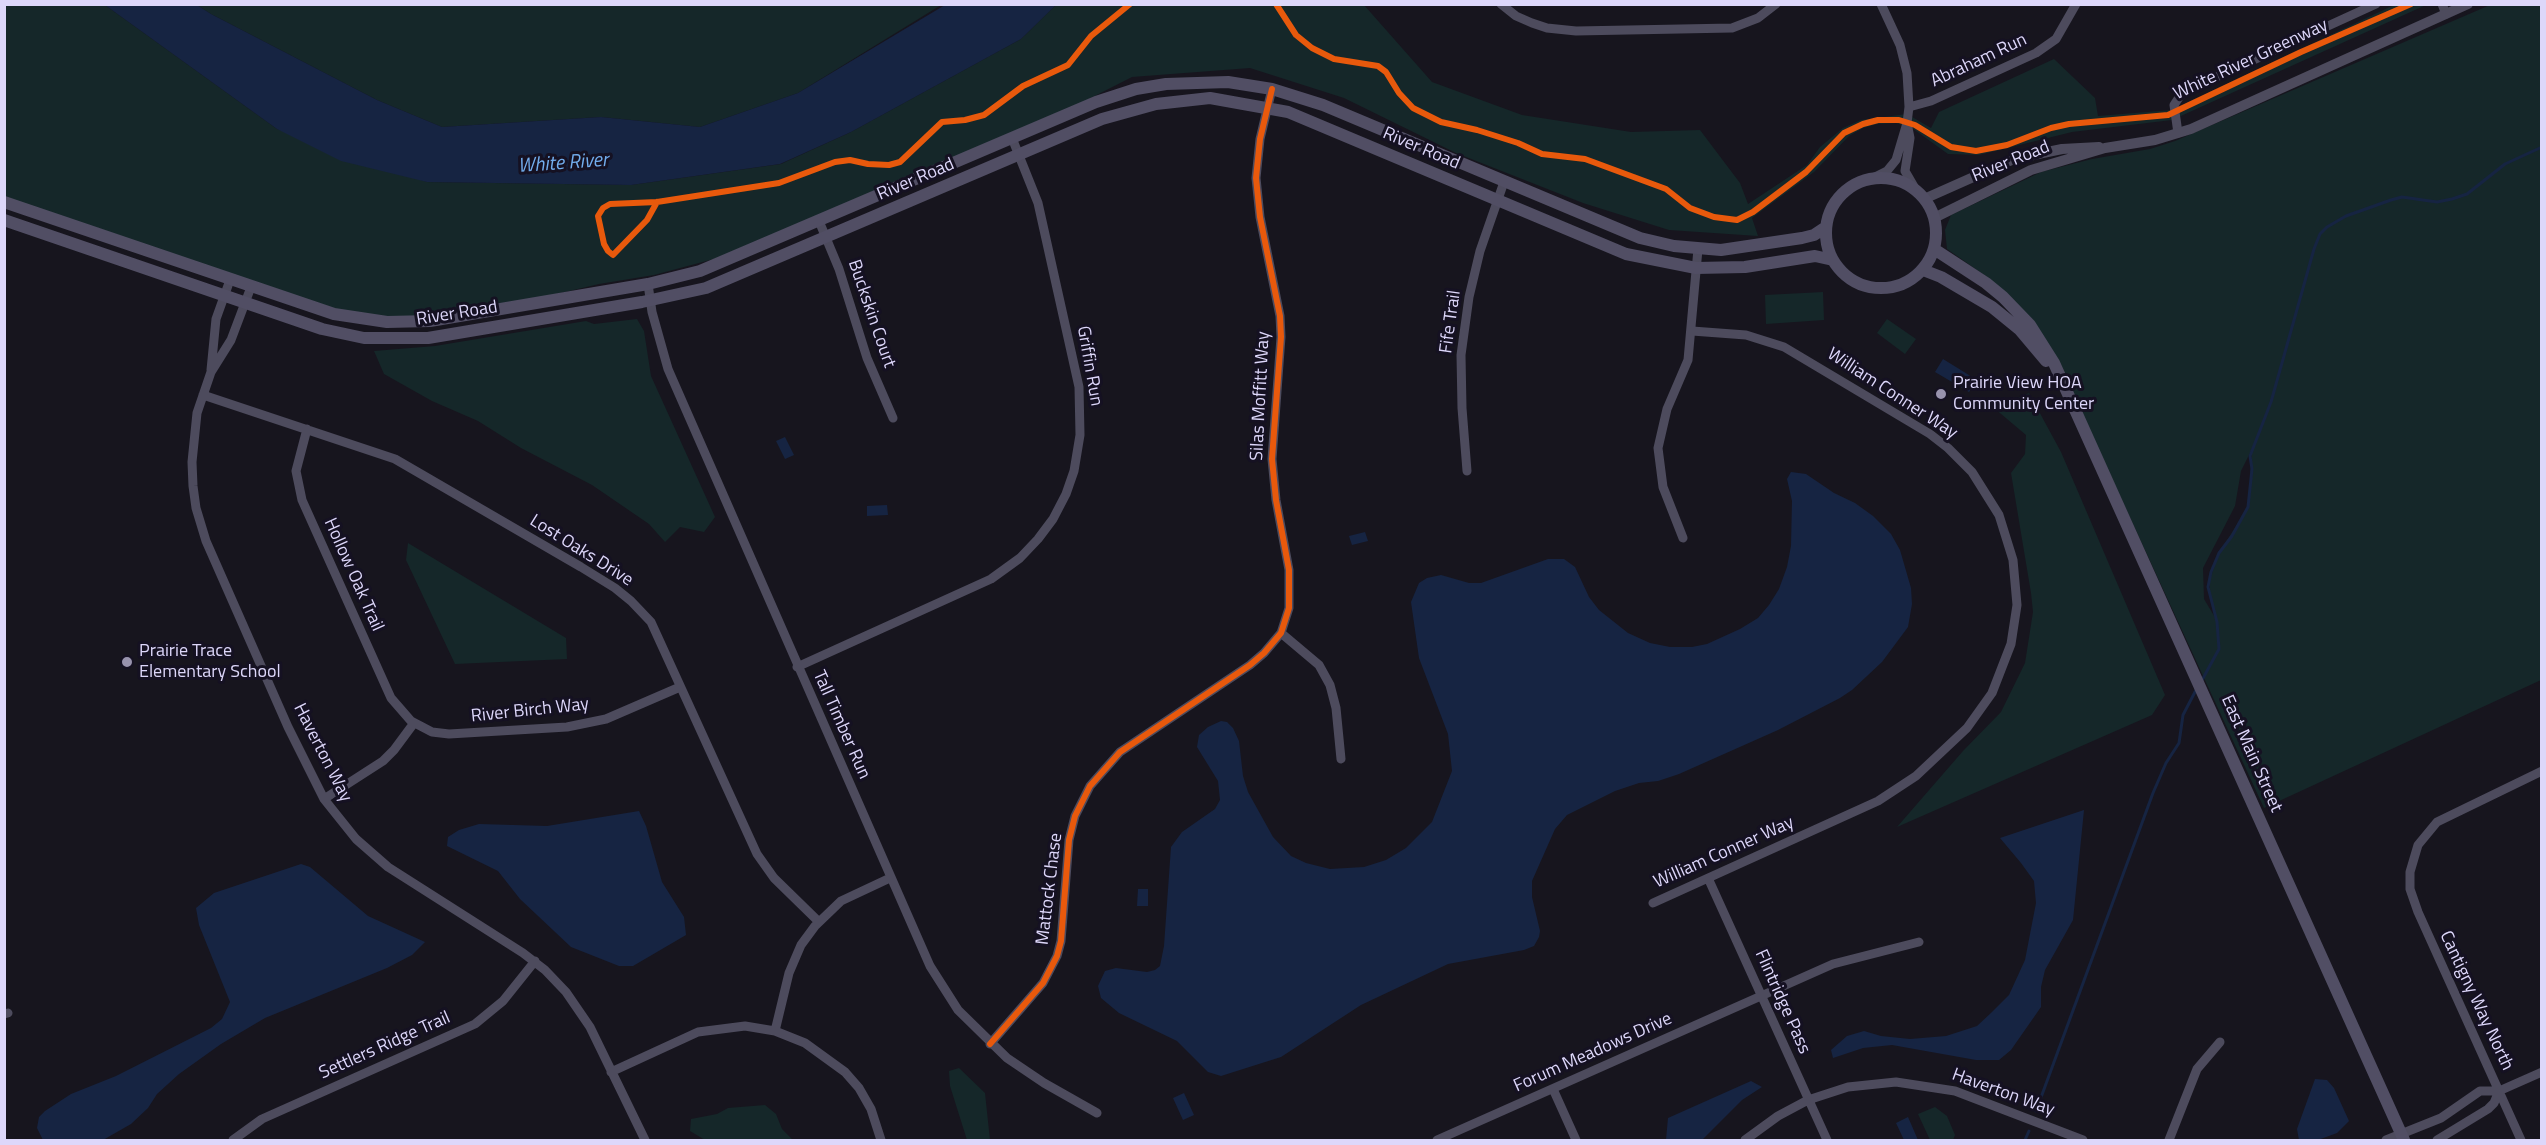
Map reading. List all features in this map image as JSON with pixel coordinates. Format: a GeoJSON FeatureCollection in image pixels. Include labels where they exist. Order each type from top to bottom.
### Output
{"type":"FeatureCollection","features":[{"type":"Feature","properties":{"kind":"main road","name":"River Road"},"geometry":{"type":"LineString","coordinates":[[4,202],[347,318],[398,322],[430,321],[648,284],[712,267],[1096,102],[1136,89],[1195,81],[1228,82],[1272,90],[1323,105],[1640,238],[1698,249],[1721,250],[1814,235],[1826,227]]}},
{"type":"Feature","properties":{"kind":"main road","name":"River Road"},"geometry":{"type":"LineString","coordinates":[[4,220],[245,304],[343,334],[364,338],[407,340],[650,301],[726,281],[1102,119],[1156,104],[1210,98],[1268,107],[1312,121],[1626,254],[1696,268],[1745,267],[1815,256],[1833,260]]}},
{"type":"Feature","properties":{"kind":"main road"},"geometry":{"type":"LineString","coordinates":[[1874,178],[1896,180],[1920,195],[1934,218],[1936,234],[1934,249],[1923,270],[1915,277],[1896,286],[1876,288],[1855,282],[1839,269],[1827,244],[1826,227],[1832,207],[1845,191],[1874,178]]}},
{"type":"Feature","properties":{"kind":"main road","name":"East Main Street"},"geometry":{"type":"LineString","coordinates":[[1934,249],[1986,283],[2018,311],[2041,341],[2207,700],[2403,1137]]}},
{"type":"Feature","properties":{"kind":"main road","name":"East Main Street"},"geometry":{"type":"LineString","coordinates":[[1923,270],[1972,294],[2010,322],[2029,340],[2062,384]]}},
{"type":"Feature","properties":{"kind":"street"},"geometry":{"type":"LineString","coordinates":[[1501,4],[1516,16],[1532,23],[1547,28],[1576,31],[1732,28],[1758,18],[1776,4]]}},
{"type":"Feature","properties":{"kind":"street"},"geometry":{"type":"LineString","coordinates":[[1874,178],[1887,171],[1896,160],[1907,123],[1909,107],[1907,74],[1900,45],[1881,4]]}},
{"type":"Feature","properties":{"kind":"street","name":"Abraham Run"},"geometry":{"type":"LineString","coordinates":[[1909,107],[1931,101],[2036,53],[2056,39],[2076,4]]}},
{"type":"Feature","properties":{"kind":"street"},"geometry":{"type":"LineString","coordinates":[[2178,133],[2174,105],[2186,91],[2376,4]]}},
{"type":"Feature","properties":{"kind":"street","name":"River Road"},"geometry":{"type":"LineString","coordinates":[[1934,218],[2021,174],[2105,148],[2155,140],[2178,133],[2444,9],[2468,4]]}},
{"type":"Feature","properties":{"kind":"street","name":"Silas Moffitt Way"},"geometry":{"type":"LineString","coordinates":[[1272,90],[1257,155],[1256,178],[1260,218],[1280,316],[1281,337],[1272,467],[1291,585],[1289,608],[1281,633]]}},
{"type":"Feature","properties":{"kind":"street"},"geometry":{"type":"LineString","coordinates":[[1907,123],[1910,138],[1905,171],[1920,195]]}},
{"type":"Feature","properties":{"kind":"street","name":"Griffin Run"},"geometry":{"type":"LineString","coordinates":[[797,667],[991,579],[1020,558],[1038,539],[1066,494],[1074,471],[1080,435],[1078,387],[1038,203],[1012,138]]}},
{"type":"Feature","properties":{"kind":"street","name":"River Road"},"geometry":{"type":"LineString","coordinates":[[1920,195],[2014,159],[2062,149],[2087,146],[2105,148]]}},
{"type":"Feature","properties":{"kind":"street","name":"Fife Trail"},"geometry":{"type":"LineString","coordinates":[[1467,471],[1461,355],[1469,297],[1480,251],[1504,182]]}},
{"type":"Feature","properties":{"kind":"street","name":"Buckskin Court"},"geometry":{"type":"LineString","coordinates":[[819,221],[839,269],[867,358],[893,418]]}},
{"type":"Feature","properties":{"kind":"street"},"geometry":{"type":"LineString","coordinates":[[1683,538],[1663,487],[1658,448],[1667,409],[1688,360],[1698,249]]}},
{"type":"Feature","properties":{"kind":"street","name":"Haverton Way"},"geometry":{"type":"LineString","coordinates":[[211,372],[213,333],[230,280]]}},
{"type":"Feature","properties":{"kind":"street","name":"Tall Timber Run"},"geometry":{"type":"LineString","coordinates":[[648,284],[650,301],[668,369],[930,966],[958,1010],[990,1044],[1020,1068],[1098,1113]]}},
{"type":"Feature","properties":{"kind":"street","name":"Haverton Way"},"geometry":{"type":"LineString","coordinates":[[251,287],[231,340],[211,372],[197,413],[192,462],[193,486],[200,523],[283,716],[324,799],[356,839],[388,867],[535,961],[555,980],[580,1011],[645,1140]]}},
{"type":"Feature","properties":{"kind":"street","name":"William Conner Way"},"geometry":{"type":"LineString","coordinates":[[1653,903],[1878,801],[1905,784],[1935,759],[1967,728],[1998,682],[2011,644],[2017,593],[2010,547],[1994,505],[1972,472],[1948,448],[1930,434],[1784,346],[1746,335],[1692,331]]}},
{"type":"Feature","properties":{"kind":"street","name":"Lost Oaks Drive"},"geometry":{"type":"LineString","coordinates":[[203,395],[395,459],[615,588],[631,601],[651,622],[756,854],[774,878],[818,921]]}},
{"type":"Feature","properties":{"kind":"street","name":"Hollow Oak Trail"},"geometry":{"type":"LineString","coordinates":[[307,429],[296,471],[302,500],[391,698],[402,713],[414,723]]}},
{"type":"Feature","properties":{"kind":"street"},"geometry":{"type":"LineString","coordinates":[[1281,633],[1319,665],[1330,685],[1336,708],[1341,759]]}},
{"type":"Feature","properties":{"kind":"street","name":"Mattock Chase"},"geometry":{"type":"LineString","coordinates":[[990,1044],[1043,983],[1057,956],[1061,941],[1069,840],[1075,816],[1090,786],[1120,752],[1250,665],[1281,633]]}},
{"type":"Feature","properties":{"kind":"street","name":"River Birch Way"},"geometry":{"type":"LineString","coordinates":[[414,723],[432,732],[448,734],[567,727],[606,719],[681,687]]}},
{"type":"Feature","properties":{"kind":"street"},"geometry":{"type":"LineString","coordinates":[[324,799],[383,761],[414,723]]}},
{"type":"Feature","properties":{"kind":"street","name":"Cantigny Way North"},"geometry":{"type":"LineString","coordinates":[[2521,1140],[2418,912],[2410,889],[2410,872],[2418,845],[2437,822],[2541,771]]}},
{"type":"Feature","properties":{"kind":"street"},"geometry":{"type":"LineString","coordinates":[[775,1031],[789,973],[801,945],[818,921],[841,901],[890,878]]}},
{"type":"Feature","properties":{"kind":"street","name":"Flintridge Pass"},"geometry":{"type":"LineString","coordinates":[[1708,878],[1827,1140]]}},
{"type":"Feature","properties":{"kind":"street","name":"Forum Meadows Drive"},"geometry":{"type":"LineString","coordinates":[[1437,1140],[1842,960],[1919,942]]}},
{"type":"Feature","properties":{"kind":"street","name":"Settlers Ridge Trail"},"geometry":{"type":"LineString","coordinates":[[233,1140],[262,1119],[475,1024],[503,1001],[535,961]]}},
{"type":"Feature","properties":{"kind":"street"},"geometry":{"type":"LineString","coordinates":[[611,1072],[699,1032],[745,1026],[775,1031],[805,1043],[845,1072],[859,1088],[871,1109],[881,1140]]}},
{"type":"Feature","properties":{"kind":"street"},"geometry":{"type":"LineString","coordinates":[[2169,1140],[2197,1069],[2220,1042]]}},
{"type":"Feature","properties":{"kind":"street"},"geometry":{"type":"LineString","coordinates":[[2386,1140],[2403,1137],[2441,1118],[2480,1091],[2499,1091],[2541,1072]]}},
{"type":"Feature","properties":{"kind":"street","name":"Haverton Way"},"geometry":{"type":"LineString","coordinates":[[1745,1140],[1778,1116],[1808,1100],[1848,1087],[1886,1082],[1909,1082],[1976,1097],[2084,1140]]}},
{"type":"Feature","properties":{"kind":"street"},"geometry":{"type":"LineString","coordinates":[[1553,1089],[1576,1140]]}},
{"type":"Feature","properties":{"kind":"street"},"geometry":{"type":"LineString","coordinates":[[2437,1140],[2488,1109],[2494,1103],[2499,1091]]}},
{"type":"Feature","properties":{"kind":"shaded area"},"geometry":{"type":"Polygon","coordinates":[[[5,5],[105,5],[277,129],[427,182],[631,185],[781,164],[851,132],[1021,39],[1056,5],[1364,5],[1432,82],[1522,115],[1631,132],[1700,130],[1740,183],[1748,204],[1807,165],[1820,147],[1843,128],[1861,120],[1907,114],[1931,128],[1939,112],[2054,59],[2095,98],[2098,116],[2171,110],[2394,5],[2426,5],[2172,120],[2072,132],[1979,155],[1948,154],[1912,128],[1896,123],[1877,124],[1863,128],[1849,136],[1814,172],[1752,218],[1758,236],[1669,230],[1583,203],[1456,153],[1344,98],[1250,68],[1132,77],[1012,138],[755,248],[654,275],[599,284],[472,314],[366,321],[5,201],[5,5]]]}},
{"type":"Feature","properties":{"kind":"shaded area"},"geometry":{"type":"Polygon","coordinates":[[[197,5],[941,5],[798,93],[700,127],[601,117],[442,127],[377,100],[197,5]]]}},
{"type":"Feature","properties":{"kind":"shaded area"},"geometry":{"type":"Polygon","coordinates":[[[2490,5],[2541,5],[2541,680],[2264,808],[2061,368],[1987,277],[1947,249],[1945,230],[1951,215],[2041,172],[2092,159],[2150,149],[2175,141],[2490,5]],[[2252,449],[2241,471],[2235,506],[2203,568],[2204,599],[2216,619],[2210,595],[2210,579],[2219,553],[2248,507],[2252,449]]]}},
{"type":"Feature","properties":{"kind":"shaded area"},"geometry":{"type":"Polygon","coordinates":[[[1823,292],[1824,320],[1766,324],[1765,295],[1823,292]]]}},
{"type":"Feature","properties":{"kind":"shaded area"},"geometry":{"type":"Polygon","coordinates":[[[637,319],[644,331],[651,376],[715,517],[704,532],[680,527],[665,542],[649,524],[592,485],[521,448],[478,421],[432,401],[384,374],[374,351],[435,346],[586,321],[594,324],[637,319]]]}},
{"type":"Feature","properties":{"kind":"shaded area"},"geometry":{"type":"Polygon","coordinates":[[[1887,319],[1916,339],[1905,354],[1877,333],[1887,319]]]}},
{"type":"Feature","properties":{"kind":"shaded area"},"geometry":{"type":"Polygon","coordinates":[[[2029,393],[2061,452],[2165,695],[2152,715],[1897,827],[1963,751],[2001,712],[2025,663],[2033,612],[2011,473],[2025,454],[2026,435],[1994,408],[2029,393]]]}},
{"type":"Feature","properties":{"kind":"shaded area"},"geometry":{"type":"Polygon","coordinates":[[[408,543],[566,638],[567,659],[455,664],[406,560],[408,543]]]}},
{"type":"Feature","properties":{"kind":"shaded area"},"geometry":{"type":"Polygon","coordinates":[[[959,1068],[985,1093],[990,1140],[967,1140],[950,1086],[949,1071],[959,1068]]]}},
{"type":"Feature","properties":{"kind":"shaded area"},"geometry":{"type":"Polygon","coordinates":[[[765,1105],[776,1114],[782,1129],[793,1140],[705,1140],[690,1131],[691,1119],[717,1114],[728,1108],[765,1105]]]}},
{"type":"Feature","properties":{"kind":"shaded area"},"geometry":{"type":"Polygon","coordinates":[[[1935,1107],[1947,1116],[1955,1135],[1953,1140],[1930,1140],[1918,1114],[1935,1107]]]}},
{"type":"Feature","properties":{"kind":"water","name":"White River"},"geometry":{"type":"Polygon","coordinates":[[[105,5],[197,5],[377,100],[442,127],[601,117],[700,127],[798,93],[945,5],[1056,5],[1021,39],[851,132],[780,164],[631,185],[427,182],[341,161],[277,129],[105,5]]]}},
{"type":"Feature","properties":{"kind":"water"},"geometry":{"type":"Polygon","coordinates":[[[1943,359],[1977,380],[1969,392],[1935,372],[1943,359]]]}},
{"type":"Feature","properties":{"kind":"water"},"geometry":{"type":"Polygon","coordinates":[[[785,437],[794,455],[785,459],[776,441],[785,437]]]}},
{"type":"Feature","properties":{"kind":"water"},"geometry":{"type":"Polygon","coordinates":[[[1791,472],[1806,474],[1834,493],[1855,503],[1873,516],[1891,534],[1900,550],[1911,588],[1912,604],[1908,627],[1882,662],[1840,698],[1778,730],[1679,774],[1615,791],[1567,815],[1555,829],[1532,881],[1532,897],[1540,931],[1534,946],[1524,950],[1448,964],[1361,1005],[1281,1057],[1221,1076],[1208,1072],[1177,1041],[1119,1013],[1101,998],[1098,986],[1105,971],[1116,968],[1147,972],[1160,966],[1164,946],[1171,847],[1182,832],[1215,809],[1220,800],[1218,781],[1197,747],[1199,735],[1208,727],[1221,721],[1227,722],[1233,728],[1239,741],[1243,776],[1248,792],[1273,837],[1291,856],[1306,863],[1330,869],[1364,867],[1386,860],[1406,848],[1432,822],[1452,771],[1448,734],[1419,658],[1411,602],[1419,583],[1427,578],[1441,575],[1469,583],[1481,583],[1548,559],[1564,559],[1575,567],[1589,597],[1599,610],[1628,633],[1650,643],[1670,647],[1707,644],[1758,618],[1779,589],[1791,546],[1792,501],[1787,479],[1791,472]]]}},
{"type":"Feature","properties":{"kind":"water"},"geometry":{"type":"Polygon","coordinates":[[[887,505],[888,515],[867,516],[867,506],[887,505]]]}},
{"type":"Feature","properties":{"kind":"water"},"geometry":{"type":"Polygon","coordinates":[[[1365,532],[1368,541],[1352,545],[1349,536],[1365,532]]]}},
{"type":"Feature","properties":{"kind":"water"},"geometry":{"type":"Polygon","coordinates":[[[2084,810],[2073,920],[2045,970],[2041,987],[2041,1007],[2011,1050],[1999,1060],[1976,1060],[1892,1045],[1863,1048],[1833,1058],[1831,1050],[1847,1036],[1864,1031],[1881,1036],[1910,1039],[1946,1036],[1977,1026],[1992,1012],[2009,995],[2025,960],[2036,903],[2034,881],[2000,838],[2084,810]]]}},
{"type":"Feature","properties":{"kind":"water"},"geometry":{"type":"Polygon","coordinates":[[[639,811],[646,826],[662,882],[684,917],[686,935],[633,966],[619,966],[571,947],[520,899],[498,871],[447,846],[448,837],[459,830],[479,824],[547,826],[639,811]]]}},
{"type":"Feature","properties":{"kind":"water"},"geometry":{"type":"Polygon","coordinates":[[[301,864],[310,867],[368,916],[425,942],[412,955],[387,968],[265,1018],[221,1044],[179,1074],[157,1094],[148,1108],[131,1124],[103,1140],[43,1140],[37,1128],[39,1117],[45,1111],[71,1094],[116,1076],[211,1028],[222,1019],[230,1002],[199,925],[196,908],[214,893],[301,864]]]}},
{"type":"Feature","properties":{"kind":"water"},"geometry":{"type":"Polygon","coordinates":[[[1138,889],[1148,889],[1148,906],[1137,906],[1138,889]]]}},
{"type":"Feature","properties":{"kind":"water"},"geometry":{"type":"Polygon","coordinates":[[[2315,1079],[2327,1080],[2334,1088],[2349,1121],[2337,1133],[2318,1140],[2299,1140],[2297,1129],[2315,1079]]]}},
{"type":"Feature","properties":{"kind":"water"},"geometry":{"type":"Polygon","coordinates":[[[1751,1081],[1762,1087],[1742,1100],[1702,1140],[1666,1140],[1668,1118],[1751,1081]]]}},
{"type":"Feature","properties":{"kind":"water"},"geometry":{"type":"Polygon","coordinates":[[[1184,1093],[1194,1115],[1183,1120],[1173,1098],[1184,1093]]]}},
{"type":"Feature","properties":{"kind":"water"},"geometry":{"type":"Polygon","coordinates":[[[1908,1117],[1918,1140],[1904,1140],[1896,1123],[1908,1117]]]}},
{"type":"Feature","properties":{"kind":"waterway"},"geometry":{"type":"LineString","coordinates":[[2201,682],[2219,649],[2217,622],[2208,587],[2211,572],[2219,553],[2232,536],[2248,507],[2252,469],[2250,456],[2271,402],[2320,234],[2346,216],[2402,197],[2437,202],[2467,194],[2505,164],[2542,147]]}},
{"type":"Feature","properties":{"kind":"waterway"},"geometry":{"type":"LineString","coordinates":[[2036,1111],[2153,793],[2166,763],[2179,743],[2183,715],[2196,690]]}},
{"type":"Feature","properties":{"kind":"waterway"},"geometry":{"type":"LineString","coordinates":[[2025,1140],[2029,1131]]}},
{"type":"Feature","properties":{"kind":"cycle path"},"geometry":{"type":"LineString","coordinates":[[657,202],[647,220],[613,255],[608,251],[604,244],[598,216],[603,208],[610,204],[657,202],[779,183],[835,162],[850,160],[889,165],[900,162],[942,122],[965,120],[984,115],[1023,86],[1068,65],[1091,36],[1130,4]]}},
{"type":"Feature","properties":{"kind":"cycle path","name":"White River Greenway"},"geometry":{"type":"LineString","coordinates":[[1276,4],[1296,35],[1312,48],[1334,59],[1378,66],[1386,72],[1399,93],[1413,108],[1441,122],[1477,130],[1518,143],[1542,154],[1585,159],[1666,189],[1690,208],[1714,217],[1737,220],[1753,212],[1806,172],[1844,133],[1863,124],[1878,120],[1899,120],[1915,125],[1951,147],[1976,151],[2007,145],[2051,128],[2069,124],[2168,115],[2301,52],[2411,4]]}},
{"type":"Feature","properties":{"kind":"cycle path"},"geometry":{"type":"LineString","coordinates":[[990,1044],[1043,983],[1057,956],[1061,941],[1069,840],[1075,816],[1090,786],[1120,752],[1250,665],[1264,653],[1281,633],[1289,608],[1289,570],[1276,500],[1272,459],[1281,337],[1280,316],[1260,217],[1256,178],[1260,139],[1272,89]]}},
{"type":"Feature","properties":{"kind":"place","name":"Prairie View HOA Community Center"},"geometry":{"type":"Point","coordinates":[1941,394]}},
{"type":"Feature","properties":{"kind":"place","name":"Prairie Trace Elementary School"},"geometry":{"type":"Point","coordinates":[127,662]}}]}
